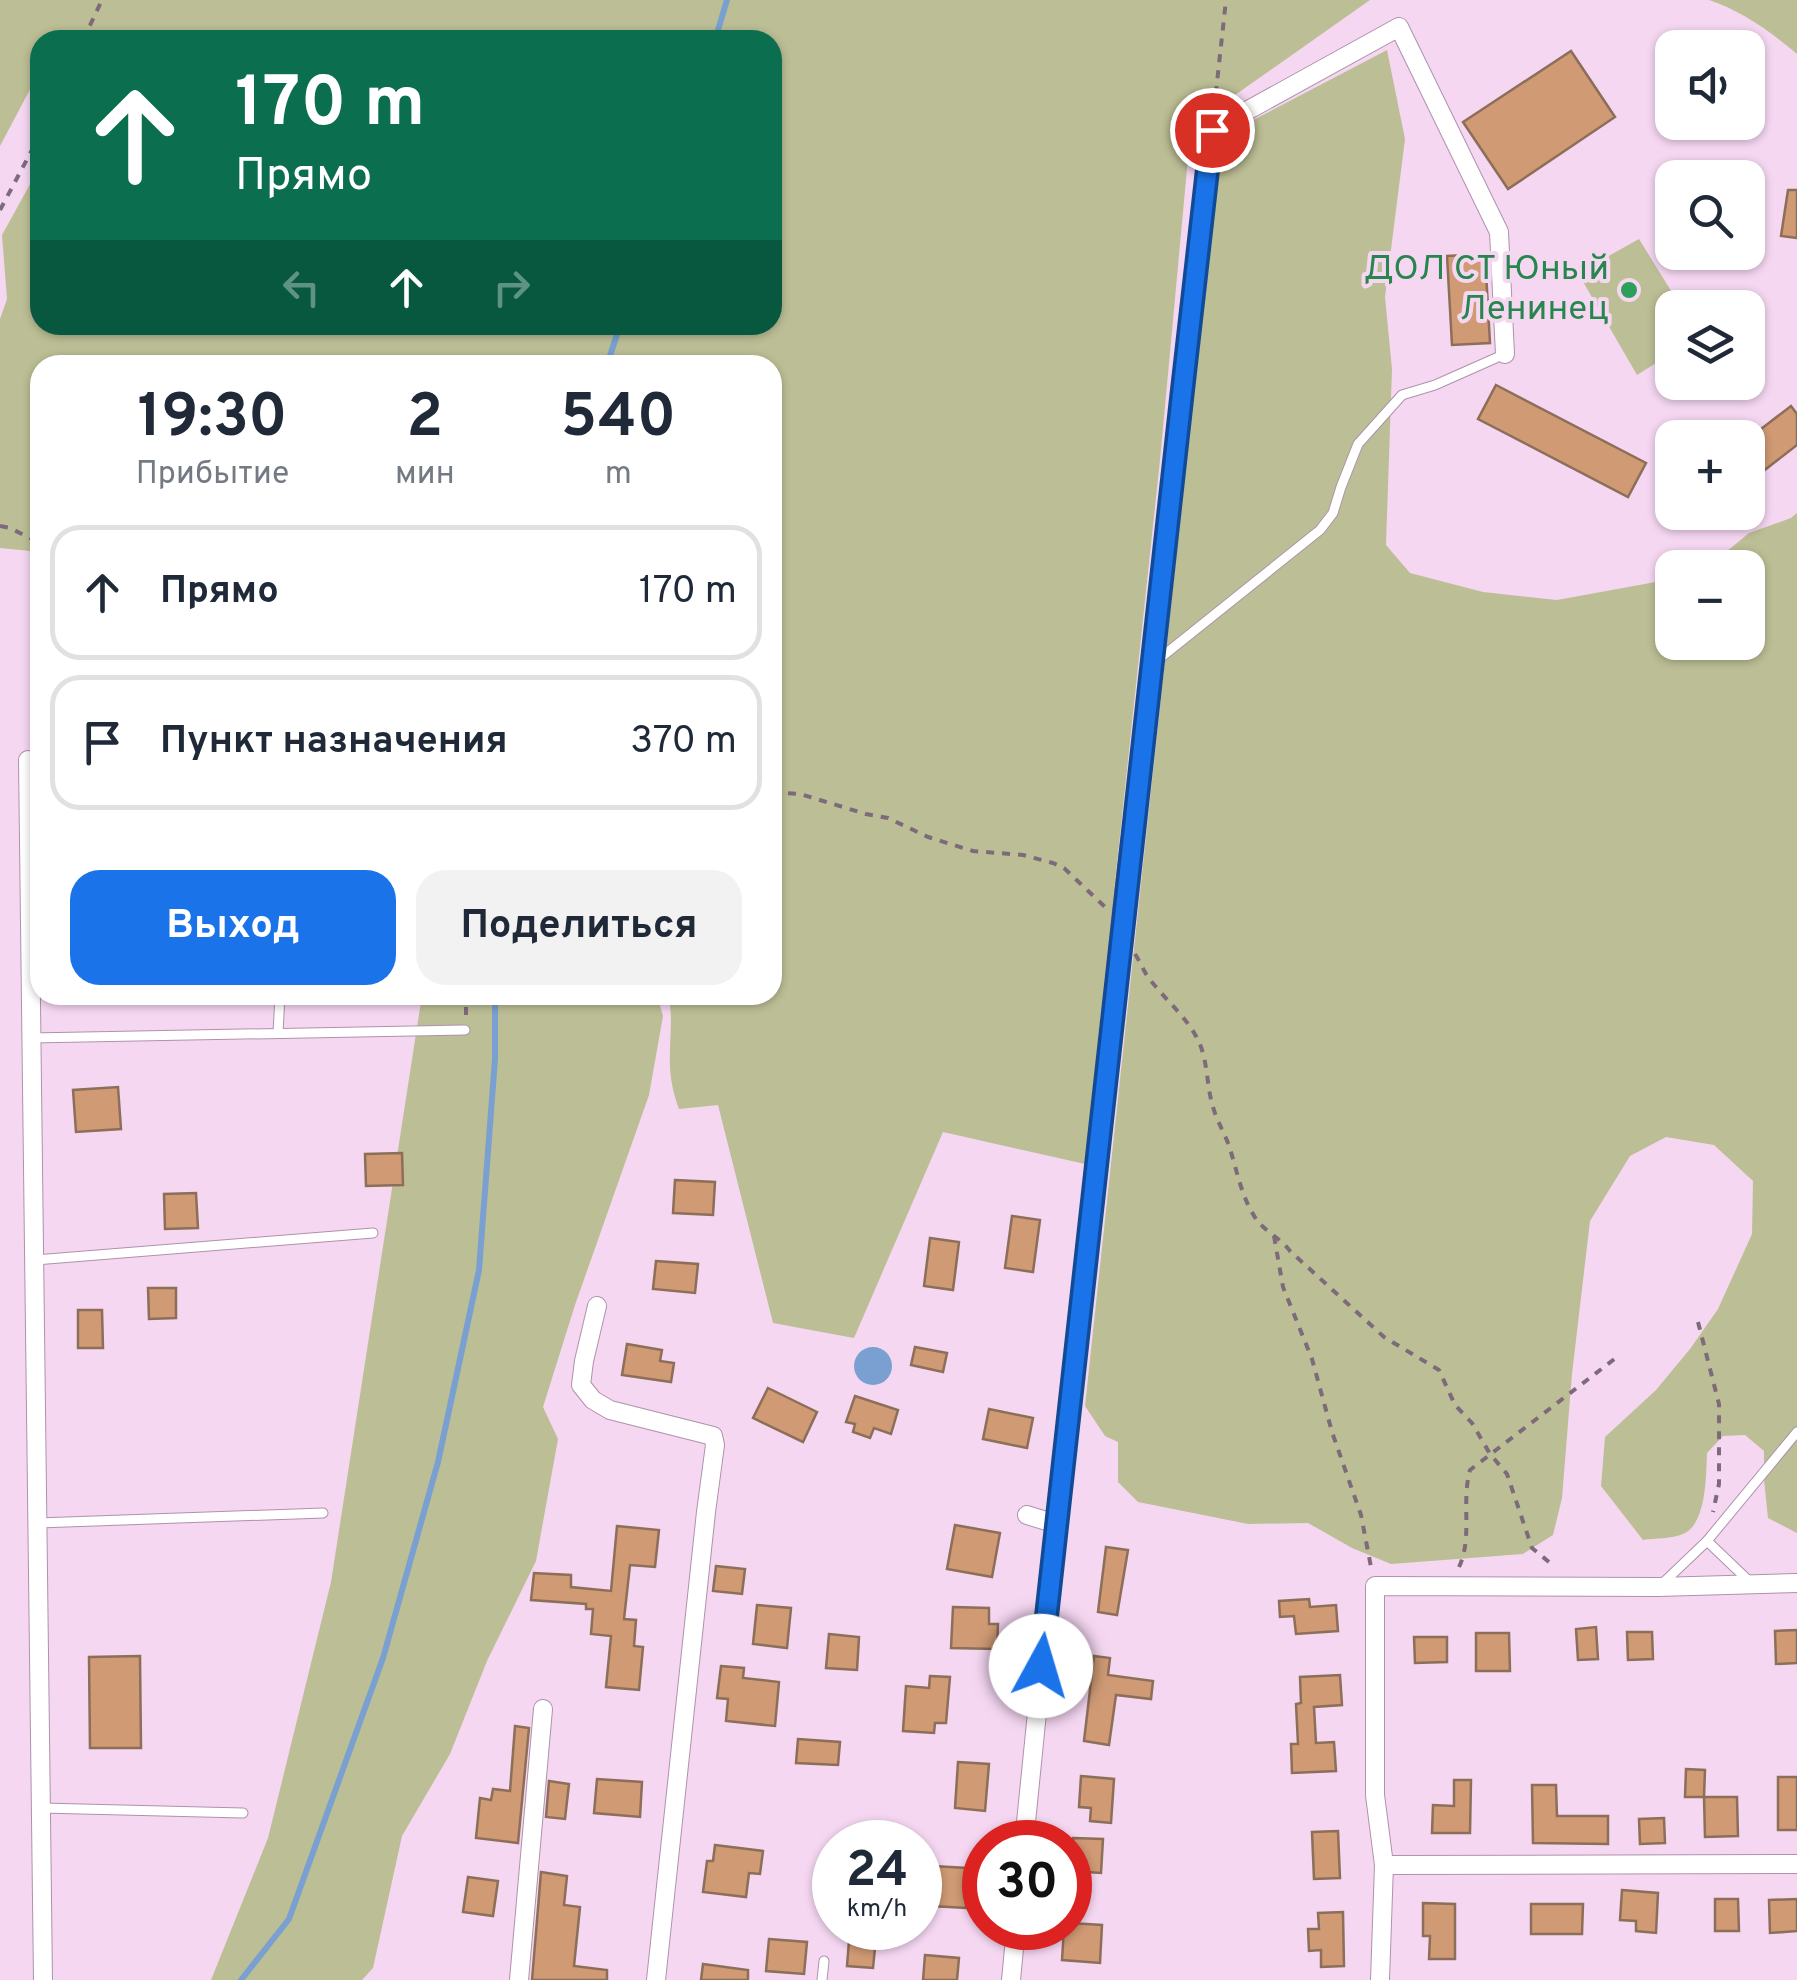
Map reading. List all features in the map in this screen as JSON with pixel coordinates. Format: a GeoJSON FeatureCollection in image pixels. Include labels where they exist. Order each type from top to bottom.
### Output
{"type":"FeatureCollection","features":[{"type":"Feature","properties":{"kind":"street"},"geometry":{"type":"LineString","coordinates":[[1026,1820],[1121,918],[1212,130],[1400,28],[1499,232],[1505,354]]}},
{"type":"Feature","properties":{"kind":"street"},"geometry":{"type":"LineString","coordinates":[[31,1005],[43,1980]]}},
{"type":"Feature","properties":{"kind":"street"},"geometry":{"type":"LineString","coordinates":[[597,1306],[582,1385],[593,1400],[610,1410],[713,1436],[716,1444],[656,1980]]}},
{"type":"Feature","properties":{"kind":"street"},"geometry":{"type":"LineString","coordinates":[[1028,1515],[1056,1524]]}},
{"type":"Feature","properties":{"kind":"street"},"geometry":{"type":"LineString","coordinates":[[1380,1980],[1384,1865],[1375,1796],[1375,1586],[1658,1587],[1797,1582]]}},
{"type":"Feature","properties":{"kind":"street"},"geometry":{"type":"LineString","coordinates":[[519,1980],[543,1709]]}},
{"type":"Feature","properties":{"kind":"street"},"geometry":{"type":"LineString","coordinates":[[1384,1865],[1797,1864]]}},
{"type":"Feature","properties":{"kind":"street"},"geometry":{"type":"LineString","coordinates":[[1011,1980],[1014,1950]]}},
{"type":"Feature","properties":{"kind":"lane"},"geometry":{"type":"LineString","coordinates":[[1152,665],[1320,530],[1333,514],[1358,444],[1402,396],[1505,354]]}},
{"type":"Feature","properties":{"kind":"lane"},"geometry":{"type":"LineString","coordinates":[[278,1033],[279,1005]]}},
{"type":"Feature","properties":{"kind":"lane"},"geometry":{"type":"LineString","coordinates":[[31,1038],[465,1030]]}},
{"type":"Feature","properties":{"kind":"lane"},"geometry":{"type":"LineString","coordinates":[[35,1260],[373,1233]]}},
{"type":"Feature","properties":{"kind":"lane"},"geometry":{"type":"LineString","coordinates":[[1658,1587],[1707,1541],[1797,1432]]}},
{"type":"Feature","properties":{"kind":"lane"},"geometry":{"type":"LineString","coordinates":[[38,1522],[323,1513]]}},
{"type":"Feature","properties":{"kind":"lane"},"geometry":{"type":"LineString","coordinates":[[1707,1541],[1752,1584]]}},
{"type":"Feature","properties":{"kind":"lane"},"geometry":{"type":"LineString","coordinates":[[41,1808],[243,1813]]}},
{"type":"Feature","properties":{"kind":"lane"},"geometry":{"type":"LineString","coordinates":[[822,1980],[824,1961]]}},
{"type":"Feature","properties":{"kind":"path"},"geometry":{"type":"LineString","coordinates":[[88,30],[102,0]]}},
{"type":"Feature","properties":{"kind":"path"},"geometry":{"type":"LineString","coordinates":[[1212,130],[1226,0]]}},
{"type":"Feature","properties":{"kind":"path"},"geometry":{"type":"LineString","coordinates":[[0,210],[30,154]]}},
{"type":"Feature","properties":{"kind":"path"},"geometry":{"type":"LineString","coordinates":[[0,526],[30,537]]}},
{"type":"Feature","properties":{"kind":"path"},"geometry":{"type":"LineString","coordinates":[[782,793],[888,818],[973,850],[1053,863],[1064,868],[1121,918]]}},
{"type":"Feature","properties":{"kind":"path"},"geometry":{"type":"LineString","coordinates":[[1130,946],[1149,978],[1201,1046],[1219,1128],[1230,1146],[1234,1170],[1251,1212],[1262,1229],[1274,1235],[1384,1336],[1439,1370],[1455,1405],[1508,1474],[1532,1548],[1584,1586]]}},
{"type":"Feature","properties":{"kind":"path"},"geometry":{"type":"LineString","coordinates":[[465,1030],[466,1005]]}},
{"type":"Feature","properties":{"kind":"path"},"geometry":{"type":"LineString","coordinates":[[1274,1235],[1283,1288],[1312,1360],[1362,1516],[1375,1586]]}},
{"type":"Feature","properties":{"kind":"path"},"geometry":{"type":"LineString","coordinates":[[1698,1322],[1719,1404],[1720,1484],[1707,1541]]}},
{"type":"Feature","properties":{"kind":"path"},"geometry":{"type":"LineString","coordinates":[[1443,1587],[1460,1566],[1466,1547],[1464,1512],[1470,1470],[1618,1357]]}},
{"type":"Feature","properties":{"kind":"green space"},"geometry":{"type":"Polygon","coordinates":[[[0,0],[1370,0],[1191,126],[1160,460],[1085,1164],[943,1132],[854,1338],[773,1323],[718,1105],[679,1109],[671,1074],[669,1005],[782,1005],[782,355],[30,355],[30,551],[0,548],[0,319],[7,299],[2,235],[30,184],[30,335],[782,335],[782,30],[30,30],[30,89],[0,146],[0,0]]]}},
{"type":"Feature","properties":{"kind":"green space"},"geometry":{"type":"Polygon","coordinates":[[[1709,0],[1797,0],[1797,54],[1756,23],[1709,0]]]}},
{"type":"Feature","properties":{"kind":"green space"},"geometry":{"type":"Polygon","coordinates":[[[1387,50],[1405,139],[1385,297],[1392,369],[1386,545],[1410,573],[1483,592],[1557,600],[1655,582],[1655,660],[1765,660],[1765,550],[1728,550],[1749,533],[1765,530],[1797,513],[1797,1533],[1768,1518],[1764,1451],[1745,1435],[1723,1436],[1707,1453],[1701,1510],[1691,1529],[1679,1536],[1643,1540],[1601,1486],[1605,1437],[1656,1390],[1690,1349],[1718,1309],[1752,1234],[1753,1181],[1714,1145],[1666,1137],[1630,1156],[1590,1221],[1562,1498],[1553,1535],[1523,1554],[1391,1564],[1308,1523],[1248,1524],[1138,1502],[1118,1482],[1118,1442],[1105,1436],[1085,1406],[1221,137],[1387,50]]]}},
{"type":"Feature","properties":{"kind":"green space","name":"ДОЛ СТ Юный Ленинец"},"geometry":{"type":"Polygon","coordinates":[[[1639,239],[1670,290],[1655,290],[1655,364],[1637,375],[1578,273],[1639,239]]]}},
{"type":"Feature","properties":{"kind":"green space"},"geometry":{"type":"Polygon","coordinates":[[[420,1005],[660,1005],[663,1016],[649,1095],[543,1407],[558,1439],[536,1561],[487,1661],[450,1754],[402,1836],[373,1968],[362,1980],[211,1980],[268,1838],[331,1582],[420,1005]]]}},
{"type":"Feature","properties":{"kind":"water"},"geometry":{"type":"Polygon","coordinates":[[[873,1347],[886,1353],[892,1366],[886,1379],[873,1385],[860,1379],[854,1366],[860,1353],[873,1347]]]}},
{"type":"Feature","properties":{"kind":"building"},"geometry":{"type":"Polygon","coordinates":[[[1571,51],[1615,117],[1508,189],[1463,122],[1571,51]]]}},
{"type":"Feature","properties":{"kind":"building"},"geometry":{"type":"Polygon","coordinates":[[[1788,190],[1797,190],[1797,238],[1781,236],[1788,190]]]}},
{"type":"Feature","properties":{"kind":"building"},"geometry":{"type":"Polygon","coordinates":[[[1485,254],[1490,343],[1452,345],[1447,256],[1485,254]]]}},
{"type":"Feature","properties":{"kind":"building"},"geometry":{"type":"Polygon","coordinates":[[[1496,385],[1646,463],[1628,497],[1478,419],[1496,385]]]}},
{"type":"Feature","properties":{"kind":"building"},"geometry":{"type":"Polygon","coordinates":[[[1791,406],[1797,414],[1797,445],[1765,470],[1765,426],[1791,406]]]}},
{"type":"Feature","properties":{"kind":"building"},"geometry":{"type":"Polygon","coordinates":[[[118,1087],[121,1129],[76,1132],[73,1090],[118,1087]]]}},
{"type":"Feature","properties":{"kind":"building"},"geometry":{"type":"Polygon","coordinates":[[[402,1153],[403,1185],[366,1186],[365,1154],[402,1153]]]}},
{"type":"Feature","properties":{"kind":"building"},"geometry":{"type":"Polygon","coordinates":[[[675,1180],[715,1182],[713,1215],[673,1213],[675,1180]]]}},
{"type":"Feature","properties":{"kind":"building"},"geometry":{"type":"Polygon","coordinates":[[[196,1193],[198,1228],[165,1229],[164,1194],[196,1193]]]}},
{"type":"Feature","properties":{"kind":"building"},"geometry":{"type":"Polygon","coordinates":[[[1012,1216],[1040,1220],[1033,1272],[1005,1268],[1012,1216]]]}},
{"type":"Feature","properties":{"kind":"building"},"geometry":{"type":"Polygon","coordinates":[[[930,1238],[959,1242],[953,1290],[924,1286],[930,1238]]]}},
{"type":"Feature","properties":{"kind":"building"},"geometry":{"type":"Polygon","coordinates":[[[656,1261],[698,1264],[695,1293],[653,1289],[656,1261]]]}},
{"type":"Feature","properties":{"kind":"building"},"geometry":{"type":"Polygon","coordinates":[[[148,1288],[176,1288],[176,1318],[149,1319],[148,1288]]]}},
{"type":"Feature","properties":{"kind":"building"},"geometry":{"type":"Polygon","coordinates":[[[78,1310],[102,1310],[103,1348],[78,1348],[78,1310]]]}},
{"type":"Feature","properties":{"kind":"building"},"geometry":{"type":"Polygon","coordinates":[[[627,1344],[662,1350],[660,1361],[674,1363],[671,1382],[622,1375],[627,1344]]]}},
{"type":"Feature","properties":{"kind":"building"},"geometry":{"type":"Polygon","coordinates":[[[915,1347],[947,1353],[943,1372],[911,1365],[915,1347]]]}},
{"type":"Feature","properties":{"kind":"building"},"geometry":{"type":"Polygon","coordinates":[[[768,1388],[817,1412],[803,1442],[753,1418],[768,1388]]]}},
{"type":"Feature","properties":{"kind":"building"},"geometry":{"type":"Polygon","coordinates":[[[855,1396],[898,1410],[891,1434],[874,1428],[870,1438],[853,1432],[855,1424],[846,1422],[855,1396]]]}},
{"type":"Feature","properties":{"kind":"building"},"geometry":{"type":"Polygon","coordinates":[[[989,1409],[1033,1418],[1027,1448],[983,1439],[989,1409]]]}},
{"type":"Feature","properties":{"kind":"building"},"geometry":{"type":"Polygon","coordinates":[[[955,1525],[1000,1533],[992,1577],[947,1569],[955,1525]]]}},
{"type":"Feature","properties":{"kind":"building"},"geometry":{"type":"Polygon","coordinates":[[[617,1526],[659,1530],[655,1567],[630,1565],[624,1619],[636,1620],[634,1646],[643,1647],[639,1690],[606,1687],[611,1636],[591,1634],[593,1609],[586,1609],[586,1604],[531,1600],[534,1573],[571,1575],[571,1587],[611,1591],[617,1526]]]}},
{"type":"Feature","properties":{"kind":"building"},"geometry":{"type":"Polygon","coordinates":[[[1106,1547],[1128,1550],[1117,1615],[1098,1612],[1106,1547]]]}},
{"type":"Feature","properties":{"kind":"building"},"geometry":{"type":"Polygon","coordinates":[[[716,1566],[745,1569],[742,1594],[713,1591],[716,1566]]]}},
{"type":"Feature","properties":{"kind":"building"},"geometry":{"type":"Polygon","coordinates":[[[1309,1599],[1310,1607],[1336,1605],[1338,1631],[1296,1634],[1294,1616],[1280,1617],[1279,1601],[1309,1599]]]}},
{"type":"Feature","properties":{"kind":"building"},"geometry":{"type":"Polygon","coordinates":[[[757,1605],[791,1608],[787,1648],[753,1644],[757,1605]]]}},
{"type":"Feature","properties":{"kind":"building"},"geometry":{"type":"Polygon","coordinates":[[[953,1607],[989,1608],[989,1624],[998,1624],[997,1649],[951,1648],[953,1607]]]}},
{"type":"Feature","properties":{"kind":"building"},"geometry":{"type":"Polygon","coordinates":[[[1596,1627],[1598,1659],[1578,1660],[1576,1629],[1596,1627]]]}},
{"type":"Feature","properties":{"kind":"building"},"geometry":{"type":"Polygon","coordinates":[[[1797,1630],[1797,1663],[1776,1664],[1775,1631],[1797,1630]]]}},
{"type":"Feature","properties":{"kind":"building"},"geometry":{"type":"Polygon","coordinates":[[[1627,1632],[1652,1632],[1653,1659],[1628,1660],[1627,1632]]]}},
{"type":"Feature","properties":{"kind":"building"},"geometry":{"type":"Polygon","coordinates":[[[1476,1633],[1509,1633],[1510,1671],[1476,1671],[1476,1633]]]}},
{"type":"Feature","properties":{"kind":"building"},"geometry":{"type":"Polygon","coordinates":[[[829,1634],[859,1637],[857,1670],[826,1668],[829,1634]]]}},
{"type":"Feature","properties":{"kind":"building"},"geometry":{"type":"Polygon","coordinates":[[[1414,1637],[1447,1637],[1447,1662],[1415,1663],[1414,1637]]]}},
{"type":"Feature","properties":{"kind":"building"},"geometry":{"type":"Polygon","coordinates":[[[140,1656],[141,1748],[90,1748],[89,1657],[140,1656]]]}},
{"type":"Feature","properties":{"kind":"building"},"geometry":{"type":"Polygon","coordinates":[[[1094,1656],[1110,1658],[1108,1675],[1153,1681],[1151,1699],[1116,1695],[1109,1745],[1084,1741],[1094,1656]]]}},
{"type":"Feature","properties":{"kind":"building"},"geometry":{"type":"Polygon","coordinates":[[[721,1666],[744,1668],[743,1678],[779,1682],[775,1726],[726,1721],[728,1699],[717,1698],[721,1666]]]}},
{"type":"Feature","properties":{"kind":"building"},"geometry":{"type":"Polygon","coordinates":[[[1340,1675],[1342,1705],[1314,1707],[1316,1743],[1334,1742],[1336,1771],[1292,1773],[1291,1744],[1298,1744],[1296,1704],[1301,1703],[1300,1677],[1340,1675]]]}},
{"type":"Feature","properties":{"kind":"building"},"geometry":{"type":"Polygon","coordinates":[[[930,1676],[950,1677],[946,1723],[935,1723],[934,1733],[903,1731],[906,1686],[929,1688],[930,1676]]]}},
{"type":"Feature","properties":{"kind":"building"},"geometry":{"type":"Polygon","coordinates":[[[515,1726],[529,1728],[518,1843],[476,1838],[480,1798],[491,1800],[493,1789],[510,1791],[515,1726]]]}},
{"type":"Feature","properties":{"kind":"building"},"geometry":{"type":"Polygon","coordinates":[[[798,1739],[840,1742],[838,1765],[796,1763],[798,1739]]]}},
{"type":"Feature","properties":{"kind":"building"},"geometry":{"type":"Polygon","coordinates":[[[958,1762],[989,1764],[985,1811],[955,1808],[958,1762]]]}},
{"type":"Feature","properties":{"kind":"building"},"geometry":{"type":"Polygon","coordinates":[[[1686,1769],[1705,1770],[1704,1797],[1685,1797],[1686,1769]]]}},
{"type":"Feature","properties":{"kind":"building"},"geometry":{"type":"Polygon","coordinates":[[[1081,1776],[1114,1779],[1111,1823],[1092,1821],[1091,1808],[1079,1807],[1081,1776]]]}},
{"type":"Feature","properties":{"kind":"building"},"geometry":{"type":"Polygon","coordinates":[[[1778,1777],[1797,1777],[1797,1830],[1778,1830],[1778,1777]]]}},
{"type":"Feature","properties":{"kind":"building"},"geometry":{"type":"Polygon","coordinates":[[[597,1779],[642,1782],[640,1817],[594,1813],[597,1779]]]}},
{"type":"Feature","properties":{"kind":"building"},"geometry":{"type":"Polygon","coordinates":[[[1454,1780],[1471,1780],[1470,1833],[1432,1833],[1433,1805],[1454,1806],[1454,1780]]]}},
{"type":"Feature","properties":{"kind":"building"},"geometry":{"type":"Polygon","coordinates":[[[549,1781],[569,1784],[565,1819],[546,1817],[549,1781]]]}},
{"type":"Feature","properties":{"kind":"building"},"geometry":{"type":"Polygon","coordinates":[[[1532,1785],[1556,1785],[1557,1816],[1608,1816],[1608,1844],[1533,1843],[1532,1785]]]}},
{"type":"Feature","properties":{"kind":"building"},"geometry":{"type":"Polygon","coordinates":[[[1704,1797],[1737,1797],[1738,1836],[1705,1837],[1704,1797]]]}},
{"type":"Feature","properties":{"kind":"building"},"geometry":{"type":"Polygon","coordinates":[[[1664,1818],[1665,1843],[1640,1844],[1639,1819],[1664,1818]]]}},
{"type":"Feature","properties":{"kind":"building"},"geometry":{"type":"Polygon","coordinates":[[[1338,1831],[1340,1878],[1314,1879],[1312,1832],[1338,1831]]]}},
{"type":"Feature","properties":{"kind":"building"},"geometry":{"type":"Polygon","coordinates":[[[1092,1839],[1103,1839],[1101,1873],[1092,1872],[1092,1839]]]}},
{"type":"Feature","properties":{"kind":"building"},"geometry":{"type":"Polygon","coordinates":[[[715,1845],[763,1851],[760,1874],[749,1873],[746,1897],[703,1892],[707,1861],[713,1861],[715,1845]]]}},
{"type":"Feature","properties":{"kind":"building"},"geometry":{"type":"Polygon","coordinates":[[[942,1867],[962,1868],[962,1908],[942,1907],[942,1867]]]}},
{"type":"Feature","properties":{"kind":"building"},"geometry":{"type":"Polygon","coordinates":[[[541,1872],[567,1876],[564,1905],[580,1907],[574,1966],[607,1970],[607,1980],[532,1980],[541,1872]]]}},
{"type":"Feature","properties":{"kind":"building"},"geometry":{"type":"Polygon","coordinates":[[[468,1877],[498,1881],[493,1916],[463,1912],[468,1877]]]}},
{"type":"Feature","properties":{"kind":"building"},"geometry":{"type":"Polygon","coordinates":[[[1622,1890],[1658,1893],[1656,1933],[1636,1931],[1636,1921],[1620,1920],[1622,1890]]]}},
{"type":"Feature","properties":{"kind":"building"},"geometry":{"type":"Polygon","coordinates":[[[1715,1899],[1738,1899],[1739,1931],[1715,1931],[1715,1899]]]}},
{"type":"Feature","properties":{"kind":"building"},"geometry":{"type":"Polygon","coordinates":[[[1797,1899],[1797,1931],[1770,1933],[1769,1900],[1797,1899]]]}},
{"type":"Feature","properties":{"kind":"building"},"geometry":{"type":"Polygon","coordinates":[[[1423,1903],[1455,1904],[1455,1959],[1429,1959],[1430,1936],[1423,1936],[1423,1903]]]}},
{"type":"Feature","properties":{"kind":"building"},"geometry":{"type":"Polygon","coordinates":[[[1531,1904],[1583,1904],[1582,1934],[1531,1934],[1531,1904]]]}},
{"type":"Feature","properties":{"kind":"building"},"geometry":{"type":"Polygon","coordinates":[[[1343,1912],[1344,1966],[1321,1967],[1321,1950],[1309,1951],[1308,1929],[1319,1929],[1318,1913],[1343,1912]]]}},
{"type":"Feature","properties":{"kind":"building"},"geometry":{"type":"Polygon","coordinates":[[[1092,1924],[1102,1925],[1100,1963],[1062,1960],[1063,1950],[1092,1950],[1092,1924]]]}},
{"type":"Feature","properties":{"kind":"building"},"geometry":{"type":"Polygon","coordinates":[[[769,1939],[807,1942],[804,1974],[766,1971],[769,1939]]]}},
{"type":"Feature","properties":{"kind":"building"},"geometry":{"type":"Polygon","coordinates":[[[848,1950],[875,1950],[873,1968],[847,1966],[848,1950]]]}},
{"type":"Feature","properties":{"kind":"building"},"geometry":{"type":"Polygon","coordinates":[[[925,1955],[959,1958],[957,1980],[923,1980],[925,1955]]]}},
{"type":"Feature","properties":{"kind":"building"},"geometry":{"type":"Polygon","coordinates":[[[703,1964],[748,1970],[748,1980],[701,1980],[703,1964]]]}},
{"type":"Feature","properties":{"kind":"waterway"},"geometry":{"type":"LineString","coordinates":[[718,30],[727,0]]}},
{"type":"Feature","properties":{"kind":"waterway"},"geometry":{"type":"LineString","coordinates":[[610,355],[617,335]]}},
{"type":"Feature","properties":{"kind":"waterway"},"geometry":{"type":"LineString","coordinates":[[241,1980],[289,1919],[383,1658],[438,1462],[479,1270],[495,1059],[495,1005]]}},
{"type":"Feature","properties":{"kind":"place","name":"ДОЛ СТ Юный Ленинец"},"geometry":{"type":"Point","coordinates":[1629,290]}},
{"type":"Feature","properties":{"kind":"route"},"geometry":{"type":"LineString","coordinates":[[1041,1666],[1121,918],[1212,130]]}}]}
